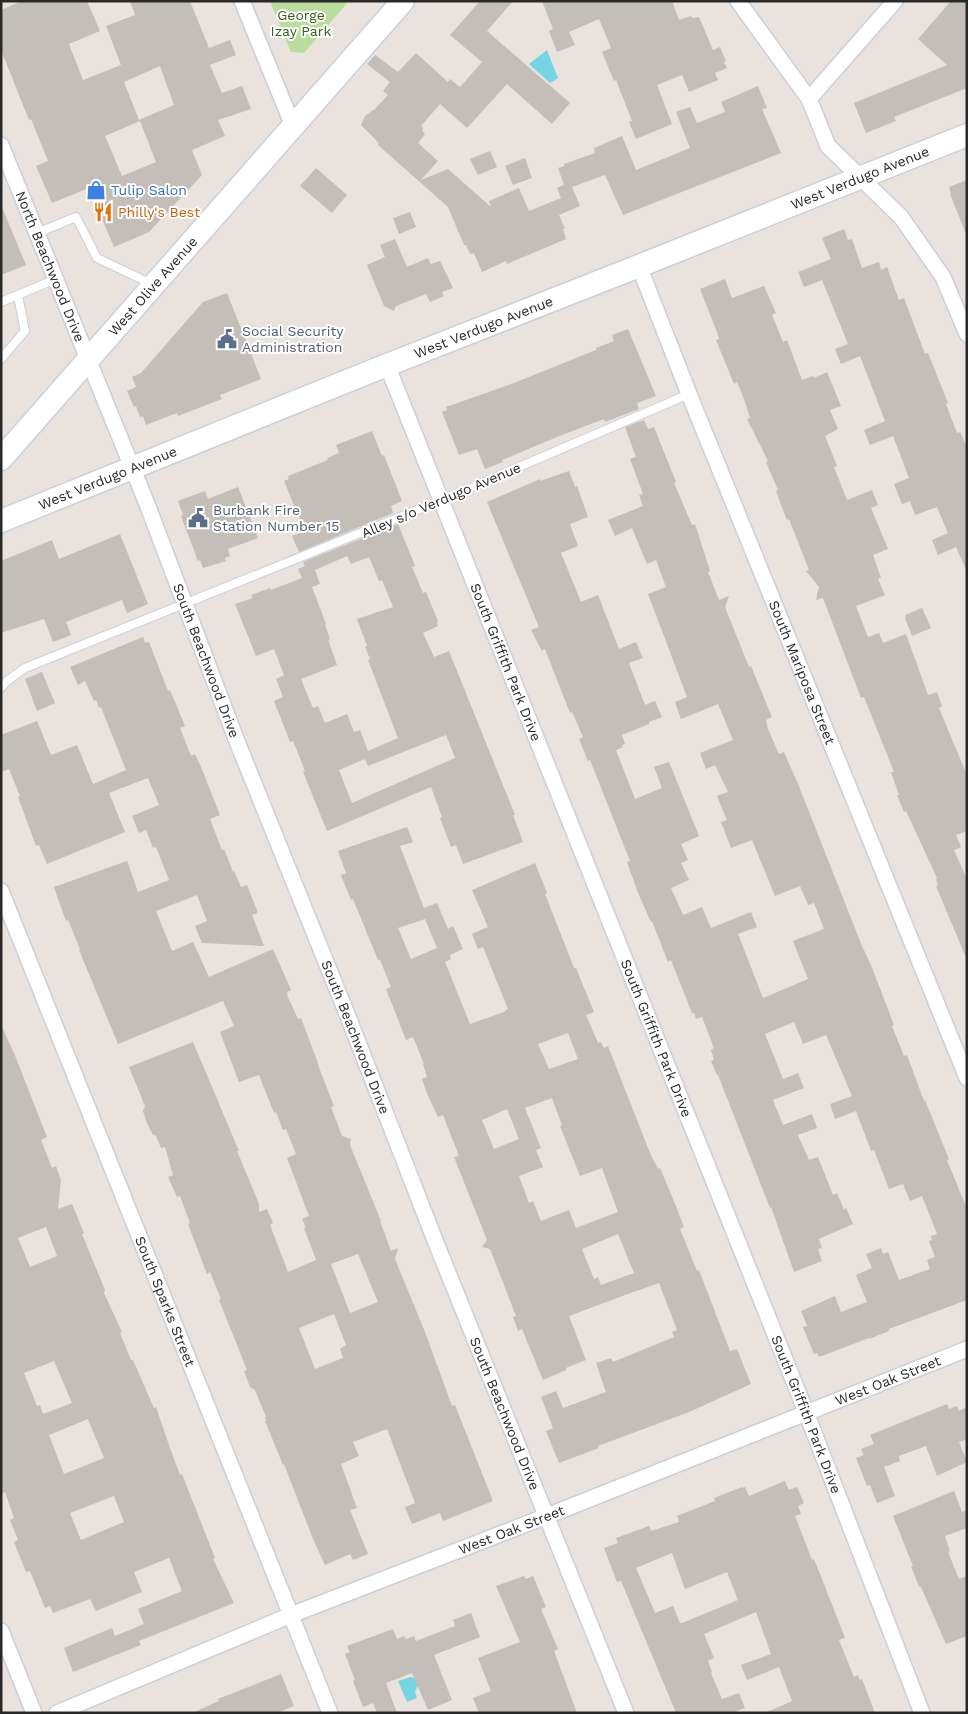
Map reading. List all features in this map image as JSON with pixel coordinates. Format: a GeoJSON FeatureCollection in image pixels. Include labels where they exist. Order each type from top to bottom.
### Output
{"type":"FeatureCollection","features":[{"type":"Feature","properties":{"kind":"main road","name":"West Olive Avenue"},"geometry":{"type":"LineString","coordinates":[[1,459],[403,1]]}},
{"type":"Feature","properties":{"kind":"main road","name":"West Verdugo Avenue"},"geometry":{"type":"LineString","coordinates":[[1,521],[387,365],[967,135]]}},
{"type":"Feature","properties":{"kind":"street"},"geometry":{"type":"LineString","coordinates":[[242,1],[294,126]]}},
{"type":"Feature","properties":{"kind":"street"},"geometry":{"type":"LineString","coordinates":[[738,1],[809,99],[828,146],[901,217],[943,277],[967,334]]}},
{"type":"Feature","properties":{"kind":"street"},"geometry":{"type":"LineString","coordinates":[[809,99],[895,1]]}},
{"type":"Feature","properties":{"kind":"street","name":"North Beachwood Drive"},"geometry":{"type":"LineString","coordinates":[[1,145],[88,360]]}},
{"type":"Feature","properties":{"kind":"street","name":"South Mariposa Street"},"geometry":{"type":"LineString","coordinates":[[639,266],[967,1078]]}},
{"type":"Feature","properties":{"kind":"street","name":"South Beachwood Drive"},"geometry":{"type":"LineString","coordinates":[[88,360],[186,604],[242,753],[347,1014],[438,1248],[626,1713]]}},
{"type":"Feature","properties":{"kind":"street","name":"South Griffith Park Drive"},"geometry":{"type":"LineString","coordinates":[[387,365],[806,1412],[922,1713]]}},
{"type":"Feature","properties":{"kind":"street","name":"South Sparks Street"},"geometry":{"type":"LineString","coordinates":[[1,891],[330,1713]]}},
{"type":"Feature","properties":{"kind":"street","name":"West Oak Street"},"geometry":{"type":"LineString","coordinates":[[58,1713],[291,1615],[547,1516],[967,1349]]}},
{"type":"Feature","properties":{"kind":"street"},"geometry":{"type":"LineString","coordinates":[[1,1631],[34,1713]]}},
{"type":"Feature","properties":{"kind":"lane"},"geometry":{"type":"LineString","coordinates":[[37,233],[76,217],[97,258],[154,285]]}},
{"type":"Feature","properties":{"kind":"lane"},"geometry":{"type":"LineString","coordinates":[[1,302],[56,279]]}},
{"type":"Feature","properties":{"kind":"lane"},"geometry":{"type":"LineString","coordinates":[[1,359],[25,332],[18,296]]}},
{"type":"Feature","properties":{"kind":"lane","name":"Alley s/o Verdugo Avenue"},"geometry":{"type":"LineString","coordinates":[[1,688],[25,668],[442,500],[690,394]]}},
{"type":"Feature","properties":{"kind":"green space","name":"George Izay Park"},"geometry":{"type":"Polygon","coordinates":[[[270,1],[349,1],[304,53],[291,52],[270,1]]]}},
{"type":"Feature","properties":{"kind":"water"},"geometry":{"type":"Polygon","coordinates":[[[547,50],[558,78],[550,83],[529,64],[547,50]]]}},
{"type":"Feature","properties":{"kind":"water"},"geometry":{"type":"Polygon","coordinates":[[[411,1677],[416,1679],[418,1686],[415,1691],[417,1698],[407,1702],[398,1681],[411,1677]]]}},
{"type":"Feature","properties":{"kind":"building"},"geometry":{"type":"Polygon","coordinates":[[[22,1],[87,1],[100,31],[69,44],[83,80],[121,65],[106,26],[135,15],[130,1],[190,1],[209,48],[230,40],[236,55],[210,65],[222,93],[242,86],[251,109],[218,120],[225,136],[192,150],[202,175],[149,232],[114,247],[89,188],[52,203],[36,166],[48,161],[31,119],[29,120],[1,50],[1,10],[22,1]],[[160,66],[124,82],[139,120],[174,105],[160,66]],[[140,121],[105,136],[122,176],[156,162],[140,121]]]}},
{"type":"Feature","properties":{"kind":"building"},"geometry":{"type":"Polygon","coordinates":[[[480,1],[513,1],[487,31],[570,103],[552,124],[507,84],[467,128],[440,104],[421,126],[425,134],[418,143],[438,161],[421,180],[448,169],[491,207],[489,201],[519,188],[529,211],[561,198],[557,188],[564,185],[558,168],[564,166],[564,164],[595,153],[594,148],[622,136],[636,170],[690,148],[676,112],[690,107],[697,123],[725,112],[721,102],[758,86],[767,108],[762,109],[781,153],[623,215],[605,175],[572,187],[580,206],[559,215],[565,229],[563,229],[566,239],[507,264],[506,261],[482,272],[474,253],[470,254],[466,245],[464,245],[448,207],[378,145],[379,143],[361,125],[365,116],[376,108],[388,95],[383,91],[390,82],[367,64],[375,55],[398,72],[416,53],[448,82],[450,79],[460,87],[482,62],[450,35],[480,1]]]}},
{"type":"Feature","properties":{"kind":"building"},"geometry":{"type":"Polygon","coordinates":[[[542,1],[672,1],[679,20],[691,16],[692,18],[699,17],[713,50],[720,47],[727,68],[715,73],[718,80],[689,92],[682,75],[657,85],[672,124],[636,139],[629,122],[632,121],[616,80],[614,81],[602,52],[611,48],[599,19],[569,32],[575,45],[557,52],[549,31],[553,29],[542,1]]]}},
{"type":"Feature","properties":{"kind":"building"},"geometry":{"type":"Polygon","coordinates":[[[951,1],[967,1],[967,88],[894,117],[896,121],[866,133],[854,103],[947,65],[918,39],[951,1]]]}},
{"type":"Feature","properties":{"kind":"building"},"geometry":{"type":"Polygon","coordinates":[[[490,151],[497,167],[478,175],[470,159],[490,151]]]}},
{"type":"Feature","properties":{"kind":"building"},"geometry":{"type":"Polygon","coordinates":[[[525,158],[532,178],[513,185],[505,166],[525,158]]]}},
{"type":"Feature","properties":{"kind":"building"},"geometry":{"type":"Polygon","coordinates":[[[316,168],[347,195],[332,213],[300,186],[316,168]]]}},
{"type":"Feature","properties":{"kind":"building"},"geometry":{"type":"Polygon","coordinates":[[[967,180],[967,234],[966,234],[949,187],[967,180]]]}},
{"type":"Feature","properties":{"kind":"building"},"geometry":{"type":"Polygon","coordinates":[[[1,205],[26,265],[1,275],[1,205]]]}},
{"type":"Feature","properties":{"kind":"building"},"geometry":{"type":"Polygon","coordinates":[[[410,212],[416,227],[399,234],[393,218],[410,212]]]}},
{"type":"Feature","properties":{"kind":"building"},"geometry":{"type":"Polygon","coordinates":[[[844,229],[848,240],[852,239],[862,268],[879,262],[881,270],[887,267],[899,300],[904,298],[925,354],[928,353],[948,403],[946,404],[957,433],[960,432],[967,447],[967,572],[956,547],[938,555],[932,540],[948,533],[937,507],[915,515],[910,501],[902,504],[894,484],[909,478],[893,436],[870,445],[864,430],[885,421],[860,356],[841,364],[835,349],[848,344],[822,280],[804,287],[798,272],[831,259],[822,238],[844,229]]]}},
{"type":"Feature","properties":{"kind":"building"},"geometry":{"type":"Polygon","coordinates":[[[395,239],[407,267],[428,258],[431,264],[440,261],[453,288],[442,292],[444,296],[430,302],[426,294],[396,306],[394,311],[384,306],[367,265],[385,257],[380,245],[395,239]]]}},
{"type":"Feature","properties":{"kind":"building"},"geometry":{"type":"Polygon","coordinates":[[[725,279],[732,298],[764,286],[776,313],[772,315],[783,342],[787,340],[802,380],[813,376],[814,378],[827,372],[841,406],[830,410],[838,429],[825,436],[837,466],[834,467],[847,500],[872,490],[878,505],[871,508],[888,549],[873,555],[881,578],[878,579],[885,595],[856,606],[868,637],[879,633],[883,643],[906,634],[928,695],[937,692],[942,706],[939,708],[967,775],[967,831],[956,835],[961,847],[954,850],[967,879],[967,960],[936,886],[938,886],[937,878],[897,795],[899,795],[891,772],[894,772],[864,697],[861,698],[823,598],[816,600],[819,587],[806,571],[809,570],[789,519],[787,520],[781,505],[776,491],[778,490],[766,462],[768,461],[747,419],[750,418],[744,399],[737,382],[734,384],[716,340],[719,339],[717,332],[700,289],[725,279]]]}},
{"type":"Feature","properties":{"kind":"building"},"geometry":{"type":"Polygon","coordinates":[[[227,293],[261,379],[220,395],[222,399],[178,416],[177,413],[146,425],[143,416],[140,417],[127,391],[136,387],[132,377],[141,373],[203,302],[227,293]]]}},
{"type":"Feature","properties":{"kind":"building"},"geometry":{"type":"Polygon","coordinates":[[[628,329],[656,396],[637,403],[639,409],[605,422],[604,419],[562,435],[485,469],[477,449],[459,455],[442,412],[447,410],[446,407],[514,383],[596,350],[596,348],[614,341],[612,335],[628,329]]]}},
{"type":"Feature","properties":{"kind":"building"},"geometry":{"type":"Polygon","coordinates":[[[644,420],[648,429],[654,427],[676,482],[674,483],[692,525],[695,524],[710,571],[708,572],[719,600],[729,596],[725,607],[749,667],[751,666],[772,717],[766,720],[768,729],[779,754],[784,752],[798,784],[871,965],[894,1025],[892,1026],[904,1056],[907,1055],[967,1209],[967,1300],[819,1357],[817,1353],[814,1354],[803,1327],[807,1326],[801,1311],[835,1296],[841,1312],[867,1302],[856,1275],[872,1268],[866,1254],[881,1248],[883,1254],[888,1252],[899,1280],[930,1269],[927,1260],[935,1257],[929,1241],[932,1240],[931,1236],[937,1234],[922,1196],[910,1201],[903,1184],[889,1189],[874,1150],[871,1151],[856,1111],[835,1119],[830,1104],[852,1096],[826,1035],[803,1044],[794,1022],[765,1034],[783,1079],[798,1073],[804,1088],[773,1100],[783,1125],[812,1114],[817,1128],[798,1135],[809,1160],[818,1157],[833,1195],[837,1193],[844,1210],[846,1208],[853,1224],[819,1239],[822,1248],[818,1249],[822,1261],[794,1272],[771,1207],[711,1061],[714,1060],[711,1050],[714,1048],[702,1017],[696,1019],[694,1013],[692,1013],[671,960],[668,962],[652,921],[638,893],[627,862],[630,861],[590,760],[588,761],[579,739],[583,737],[572,712],[570,713],[545,649],[542,651],[531,630],[539,627],[487,502],[540,479],[540,481],[569,471],[575,487],[577,486],[588,517],[570,524],[578,546],[561,553],[581,602],[598,595],[619,649],[636,642],[643,658],[629,663],[645,705],[655,701],[662,717],[622,735],[625,744],[616,750],[635,799],[662,788],[654,767],[669,762],[699,836],[681,844],[688,860],[681,863],[689,880],[671,888],[683,915],[702,907],[711,928],[751,912],[757,927],[738,934],[763,998],[808,979],[793,941],[824,929],[814,903],[808,905],[800,886],[775,896],[752,840],[731,848],[721,822],[727,820],[717,796],[728,792],[715,765],[706,769],[700,753],[733,740],[718,704],[681,719],[675,702],[687,697],[648,594],[666,587],[656,560],[647,564],[632,528],[615,536],[608,520],[643,506],[639,495],[643,494],[630,459],[636,457],[625,427],[644,420]]]}},
{"type":"Feature","properties":{"kind":"building"},"geometry":{"type":"Polygon","coordinates":[[[372,431],[382,456],[384,455],[402,501],[391,506],[393,513],[299,552],[292,536],[303,532],[302,525],[284,481],[289,479],[288,476],[328,460],[327,458],[339,453],[336,445],[372,431]]]}},
{"type":"Feature","properties":{"kind":"building"},"geometry":{"type":"Polygon","coordinates":[[[238,487],[258,538],[228,549],[230,556],[225,558],[226,561],[203,568],[200,560],[198,561],[181,516],[183,515],[178,501],[205,491],[208,499],[238,487]]]}},
{"type":"Feature","properties":{"kind":"building"},"geometry":{"type":"Polygon","coordinates":[[[398,524],[415,566],[412,567],[423,593],[426,592],[438,621],[438,626],[423,633],[434,657],[449,651],[515,815],[513,815],[523,842],[463,864],[456,845],[451,847],[431,787],[327,831],[303,772],[305,771],[293,741],[290,742],[274,701],[283,697],[276,679],[284,675],[274,649],[256,656],[235,604],[253,598],[251,595],[270,588],[271,590],[302,578],[298,569],[305,566],[303,562],[398,524]],[[347,556],[315,570],[320,584],[312,587],[326,624],[330,639],[328,640],[337,665],[301,679],[312,706],[314,708],[318,706],[325,723],[347,714],[354,732],[360,730],[368,751],[398,738],[368,660],[370,659],[365,647],[367,646],[357,619],[393,607],[382,580],[379,581],[369,557],[351,564],[347,556]],[[446,735],[368,766],[365,759],[339,770],[352,803],[455,758],[446,735]]]}},
{"type":"Feature","properties":{"kind":"building"},"geometry":{"type":"Polygon","coordinates":[[[120,534],[148,604],[127,613],[122,600],[66,622],[71,635],[53,642],[44,619],[1,633],[1,561],[52,540],[59,559],[120,534]]]}},
{"type":"Feature","properties":{"kind":"building"},"geometry":{"type":"Polygon","coordinates":[[[922,608],[931,628],[912,636],[905,615],[922,608]]]}},
{"type":"Feature","properties":{"kind":"building"},"geometry":{"type":"Polygon","coordinates":[[[143,637],[145,643],[149,642],[168,691],[170,690],[185,726],[180,728],[191,756],[195,754],[220,815],[210,819],[222,850],[224,849],[241,887],[247,885],[257,910],[257,913],[252,915],[264,946],[202,943],[195,926],[207,921],[197,895],[156,911],[172,951],[193,942],[209,977],[273,949],[291,990],[287,992],[287,995],[298,1019],[301,1018],[334,1106],[331,1107],[342,1136],[351,1139],[350,1145],[391,1251],[398,1248],[395,1259],[425,1332],[452,1406],[455,1405],[493,1501],[443,1521],[440,1513],[412,1524],[405,1507],[415,1503],[387,1429],[353,1442],[359,1456],[341,1464],[357,1508],[350,1510],[368,1554],[353,1560],[350,1554],[325,1565],[313,1539],[265,1421],[266,1417],[255,1390],[250,1387],[244,1371],[247,1370],[219,1300],[221,1299],[210,1272],[207,1274],[188,1224],[190,1223],[180,1196],[177,1197],[168,1177],[173,1175],[165,1147],[161,1148],[155,1134],[153,1135],[147,1123],[143,1111],[145,1106],[129,1067],[193,1042],[239,1151],[237,1151],[259,1204],[259,1212],[267,1209],[273,1223],[270,1225],[288,1272],[316,1260],[302,1219],[309,1216],[287,1158],[296,1154],[286,1129],[283,1130],[276,1112],[274,1113],[259,1075],[239,1082],[220,1032],[234,1026],[223,1001],[118,1044],[68,920],[66,921],[54,887],[127,861],[138,892],[169,880],[156,847],[153,848],[146,830],[139,833],[132,816],[159,805],[148,778],[109,793],[125,832],[47,864],[39,845],[36,846],[9,769],[1,772],[1,735],[37,721],[51,755],[77,745],[93,784],[126,770],[101,707],[99,708],[96,700],[94,701],[85,681],[78,685],[70,667],[143,637]],[[358,1254],[331,1264],[350,1313],[378,1302],[358,1254]],[[334,1314],[299,1328],[315,1369],[343,1358],[340,1349],[346,1345],[334,1314]]]}},
{"type":"Feature","properties":{"kind":"building"},"geometry":{"type":"Polygon","coordinates":[[[42,672],[55,703],[37,711],[25,679],[42,672]]]}},
{"type":"Feature","properties":{"kind":"building"},"geometry":{"type":"Polygon","coordinates":[[[407,827],[413,842],[400,846],[424,908],[437,903],[448,929],[453,926],[463,949],[450,955],[451,959],[445,962],[470,1024],[508,1009],[483,947],[478,949],[472,934],[488,927],[472,890],[535,863],[574,968],[576,968],[594,1012],[586,1015],[598,1043],[601,1042],[604,1048],[608,1046],[650,1153],[658,1169],[660,1168],[675,1204],[684,1227],[680,1229],[697,1271],[699,1270],[730,1351],[737,1349],[751,1384],[689,1412],[598,1446],[599,1448],[559,1463],[546,1431],[553,1428],[541,1397],[556,1391],[563,1408],[606,1392],[596,1363],[611,1358],[613,1362],[674,1337],[672,1332],[677,1330],[659,1283],[625,1295],[569,1316],[586,1360],[543,1380],[522,1329],[518,1331],[513,1317],[516,1316],[490,1249],[482,1247],[487,1240],[454,1157],[459,1156],[443,1115],[438,1117],[428,1096],[422,1079],[427,1077],[424,1064],[413,1037],[406,1040],[386,989],[391,987],[341,875],[346,873],[338,851],[407,827]],[[425,919],[398,928],[411,959],[437,948],[425,919]],[[568,1033],[538,1044],[549,1069],[578,1059],[568,1033]],[[552,1098],[525,1108],[541,1148],[536,1150],[543,1167],[519,1176],[529,1203],[533,1201],[541,1221],[569,1210],[576,1228],[618,1212],[602,1168],[580,1176],[560,1126],[562,1125],[552,1098]],[[507,1109],[482,1120],[494,1149],[519,1139],[507,1109]],[[618,1234],[582,1249],[594,1279],[598,1277],[601,1285],[634,1273],[618,1234]]]}},
{"type":"Feature","properties":{"kind":"building"},"geometry":{"type":"Polygon","coordinates":[[[1,1025],[47,1137],[41,1140],[52,1168],[56,1166],[61,1180],[58,1209],[72,1204],[105,1290],[104,1293],[122,1332],[120,1333],[154,1408],[156,1407],[180,1475],[182,1474],[215,1558],[213,1559],[234,1603],[139,1641],[141,1645],[73,1672],[64,1648],[112,1628],[115,1636],[144,1624],[138,1609],[182,1591],[169,1558],[134,1572],[142,1592],[96,1611],[90,1599],[53,1613],[50,1606],[45,1608],[30,1571],[26,1572],[14,1542],[18,1540],[10,1520],[14,1518],[5,1492],[1,1494],[1,1025]],[[46,1227],[18,1238],[30,1267],[57,1256],[46,1227]],[[54,1361],[24,1373],[37,1406],[40,1405],[43,1414],[72,1403],[54,1361]],[[88,1419],[49,1435],[64,1474],[104,1458],[88,1419]],[[114,1496],[70,1513],[81,1540],[124,1522],[114,1496]]]}},
{"type":"Feature","properties":{"kind":"building"},"geometry":{"type":"Polygon","coordinates":[[[947,1404],[949,1409],[957,1406],[959,1411],[967,1407],[967,1439],[959,1442],[967,1462],[937,1476],[926,1446],[899,1456],[900,1461],[884,1467],[895,1496],[877,1503],[870,1485],[867,1486],[856,1458],[864,1455],[861,1449],[874,1444],[870,1435],[947,1404]]]}},
{"type":"Feature","properties":{"kind":"building"},"geometry":{"type":"Polygon","coordinates":[[[785,1481],[789,1490],[797,1487],[804,1503],[798,1506],[801,1514],[795,1516],[845,1638],[839,1640],[854,1677],[858,1675],[860,1680],[862,1679],[875,1713],[765,1713],[792,1701],[779,1667],[747,1680],[741,1665],[771,1654],[756,1612],[704,1634],[714,1658],[708,1661],[711,1673],[722,1699],[739,1693],[745,1708],[732,1713],[676,1713],[621,1581],[617,1582],[604,1548],[618,1543],[616,1538],[649,1526],[651,1531],[679,1522],[677,1516],[715,1501],[714,1498],[742,1487],[745,1487],[749,1496],[785,1481]],[[672,1553],[636,1568],[655,1613],[673,1606],[680,1623],[738,1600],[727,1572],[685,1589],[672,1553]]]}},
{"type":"Feature","properties":{"kind":"building"},"geometry":{"type":"Polygon","coordinates":[[[954,1491],[962,1512],[967,1510],[967,1528],[945,1536],[950,1551],[948,1552],[959,1579],[967,1576],[967,1636],[946,1644],[921,1587],[919,1587],[911,1566],[913,1566],[893,1516],[954,1491]]]}},
{"type":"Feature","properties":{"kind":"building"},"geometry":{"type":"Polygon","coordinates":[[[524,1576],[526,1579],[533,1576],[546,1607],[541,1609],[558,1649],[554,1651],[577,1713],[479,1713],[473,1698],[491,1691],[478,1658],[520,1642],[496,1586],[524,1576]]]}},
{"type":"Feature","properties":{"kind":"building"},"geometry":{"type":"Polygon","coordinates":[[[471,1613],[480,1637],[434,1655],[452,1700],[428,1710],[412,1673],[386,1683],[397,1713],[377,1713],[373,1703],[363,1707],[345,1654],[350,1652],[347,1646],[393,1629],[397,1639],[404,1636],[406,1639],[414,1636],[416,1641],[455,1626],[453,1620],[471,1613]]]}},
{"type":"Feature","properties":{"kind":"building"},"geometry":{"type":"Polygon","coordinates":[[[281,1674],[294,1706],[277,1713],[192,1713],[219,1701],[218,1699],[281,1674]]]}},
{"type":"Feature","properties":{"kind":"place","name":"Tulip Salon"},"geometry":{"type":"Point","coordinates":[96,190]}},
{"type":"Feature","properties":{"kind":"place","name":"Philly's Best"},"geometry":{"type":"Point","coordinates":[103,212]}},
{"type":"Feature","properties":{"kind":"place","name":"Social Security Administration"},"geometry":{"type":"Point","coordinates":[227,339]}},
{"type":"Feature","properties":{"kind":"place","name":"Burbank Fire Station Number 15"},"geometry":{"type":"Point","coordinates":[198,518]}}]}
